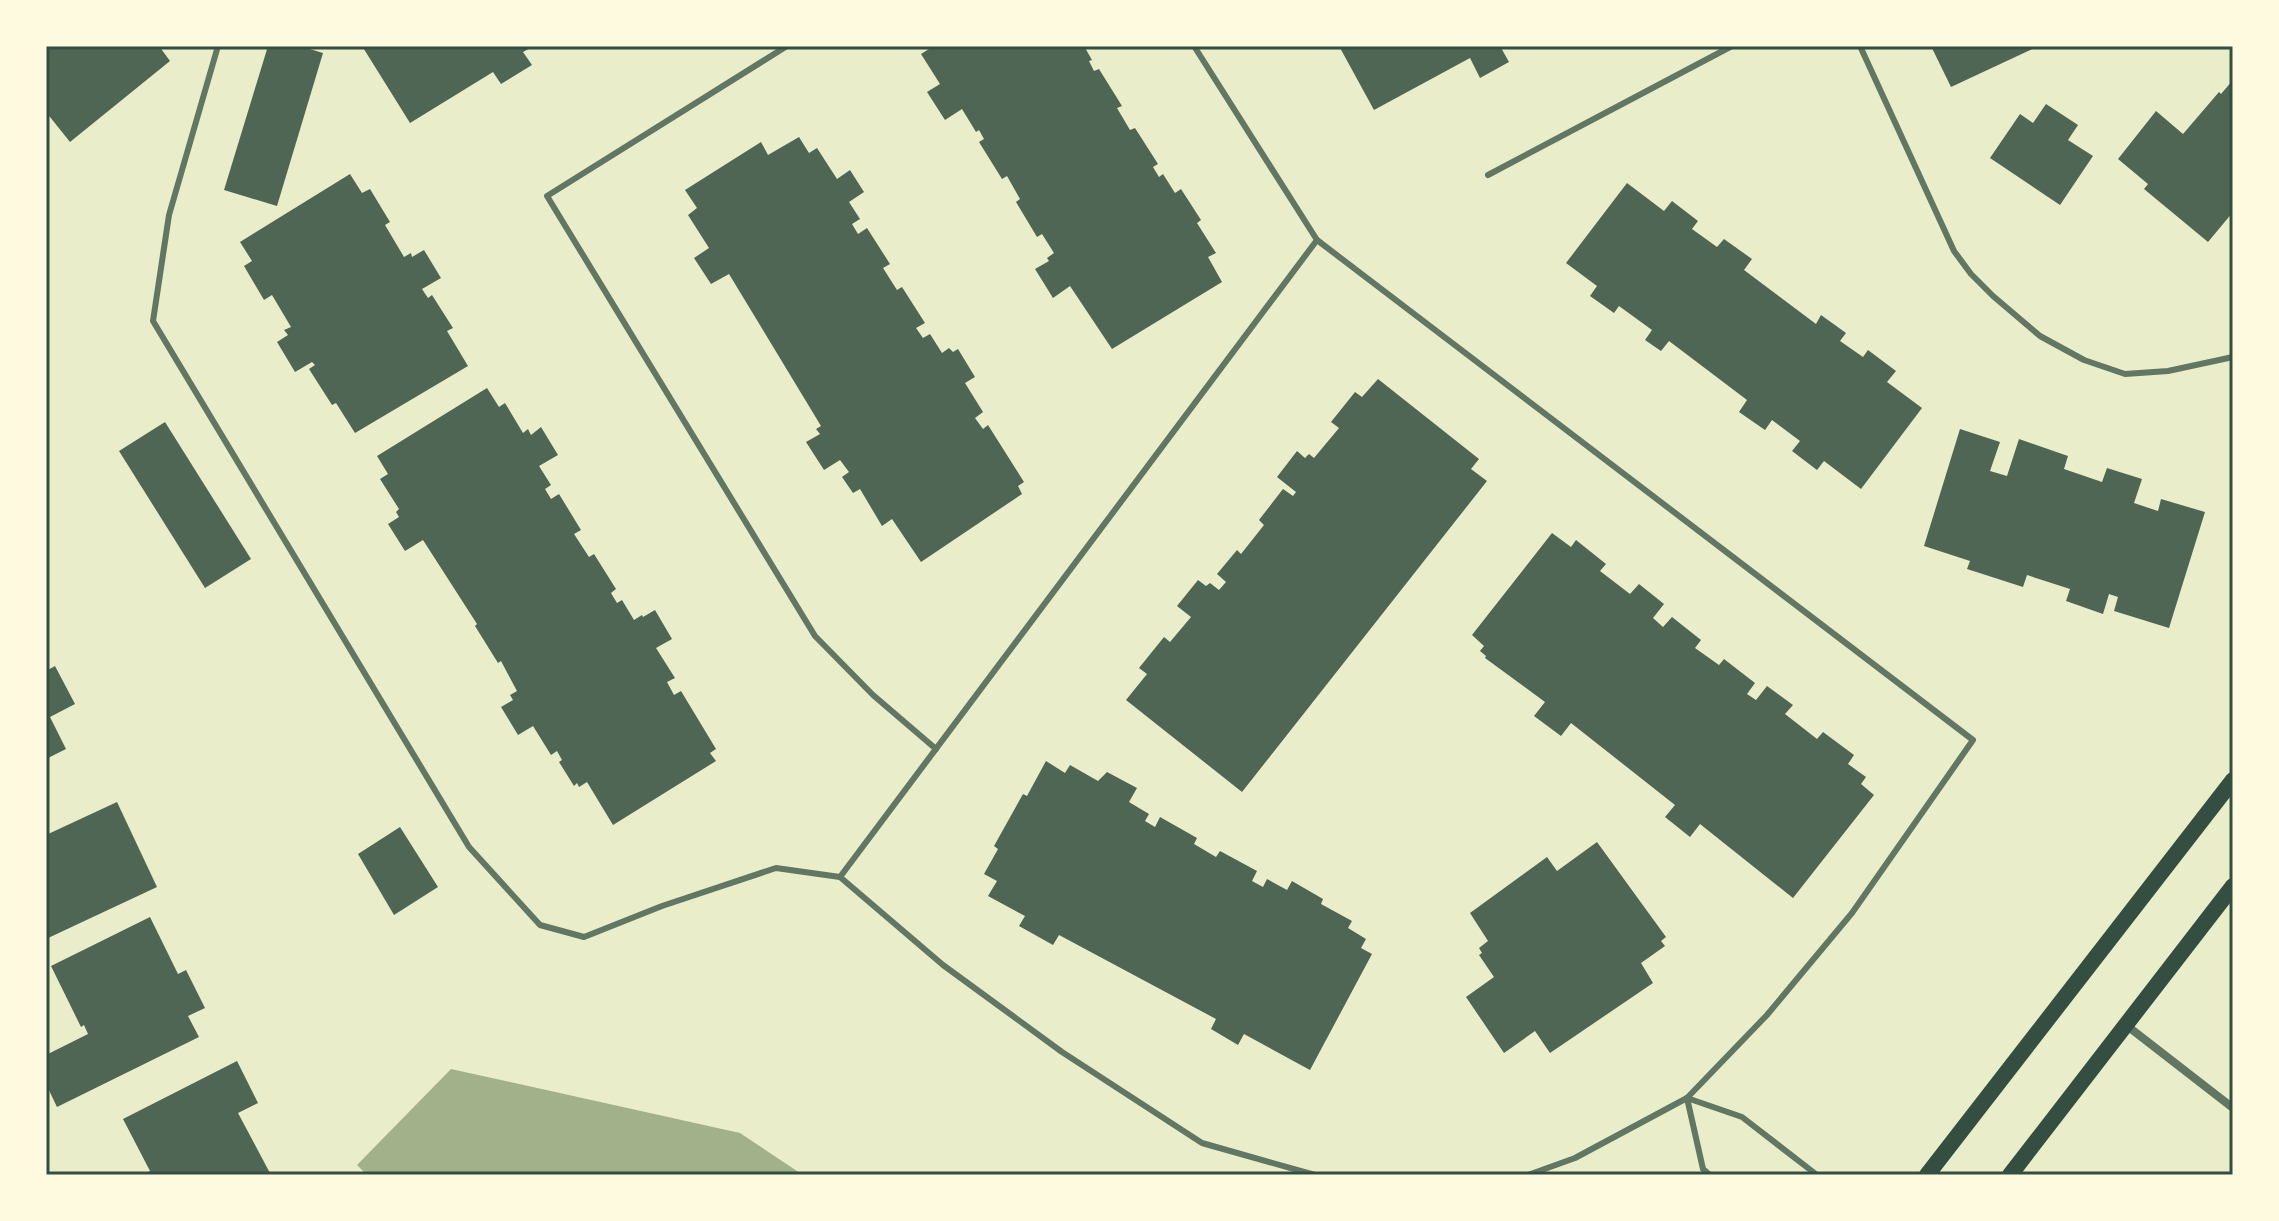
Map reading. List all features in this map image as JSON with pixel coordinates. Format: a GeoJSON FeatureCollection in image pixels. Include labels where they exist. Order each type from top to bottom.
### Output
{"type":"FeatureCollection","features":[{"type":"Feature","properties":{"kind":"main road"},"geometry":{"type":"LineString","coordinates":[[1927,1175],[2233,780]]}},
{"type":"Feature","properties":{"kind":"main road"},"geometry":{"type":"LineString","coordinates":[[2010,1175],[2233,886]]}},
{"type":"Feature","properties":{"kind":"street"},"geometry":{"type":"LineString","coordinates":[[2126,1024],[2233,1108]]}},
{"type":"Feature","properties":{"kind":"lane"},"geometry":{"type":"LineString","coordinates":[[218,46],[169,215],[153,321],[469,847],[540,925],[584,937],[662,906],[776,868],[840,877],[943,965],[1062,1052],[1202,1143],[1315,1175]]}},
{"type":"Feature","properties":{"kind":"lane"},"geometry":{"type":"LineString","coordinates":[[787,46],[547,196],[815,636],[873,695],[936,749]]}},
{"type":"Feature","properties":{"kind":"lane"},"geometry":{"type":"LineString","coordinates":[[1194,46],[1317,240],[1973,740],[1852,913],[1767,1015],[1687,1098],[1575,1158],[1528,1175]]}},
{"type":"Feature","properties":{"kind":"lane"},"geometry":{"type":"LineString","coordinates":[[1488,175],[1732,46]]}},
{"type":"Feature","properties":{"kind":"lane"},"geometry":{"type":"LineString","coordinates":[[1860,46],[1954,251],[1982,285],[2028,326],[2084,360],[2125,374],[2168,371],[2233,357]]}},
{"type":"Feature","properties":{"kind":"lane"},"geometry":{"type":"LineString","coordinates":[[840,877],[1317,240]]}},
{"type":"Feature","properties":{"kind":"lane"},"geometry":{"type":"LineString","coordinates":[[1687,1098],[1703,1169],[1710,1175]]}},
{"type":"Feature","properties":{"kind":"lane"},"geometry":{"type":"LineString","coordinates":[[1687,1098],[1742,1117],[1817,1175]]}},
{"type":"Feature","properties":{"kind":"shaded area"},"geometry":{"type":"Polygon","coordinates":[[[451,1069],[740,1133],[803,1175],[367,1175],[357,1165],[451,1069]]]}},
{"type":"Feature","properties":{"kind":"building"},"geometry":{"type":"Polygon","coordinates":[[[46,46],[159,46],[170,61],[70,142],[46,112],[46,46]]]}},
{"type":"Feature","properties":{"kind":"building"},"geometry":{"type":"Polygon","coordinates":[[[268,46],[300,46],[323,53],[277,206],[224,190],[268,46]]]}},
{"type":"Feature","properties":{"kind":"building"},"geometry":{"type":"Polygon","coordinates":[[[362,46],[534,46],[523,52],[532,65],[501,84],[493,72],[410,123],[362,46]]]}},
{"type":"Feature","properties":{"kind":"building"},"geometry":{"type":"Polygon","coordinates":[[[927,46],[1084,46],[1094,71],[1099,69],[1122,106],[1117,108],[1130,130],[1135,128],[1158,164],[1153,167],[1159,177],[1163,174],[1175,193],[1181,189],[1201,220],[1197,223],[1216,253],[1208,257],[1222,282],[1112,349],[1070,286],[1053,298],[1035,269],[1049,261],[1047,258],[1054,253],[1042,234],[1037,237],[1016,202],[1020,199],[1007,176],[1002,179],[979,142],[984,139],[979,130],[976,132],[962,109],[945,120],[927,92],[940,84],[921,54],[929,49],[927,46]]]}},
{"type":"Feature","properties":{"kind":"building"},"geometry":{"type":"Polygon","coordinates":[[[1339,46],[1500,46],[1509,62],[1480,78],[1470,58],[1374,110],[1339,46]]]}},
{"type":"Feature","properties":{"kind":"building"},"geometry":{"type":"Polygon","coordinates":[[[1931,46],[2039,46],[1951,87],[1931,46]]]}},
{"type":"Feature","properties":{"kind":"building"},"geometry":{"type":"Polygon","coordinates":[[[2233,80],[2233,212],[2208,242],[2144,189],[2148,184],[2118,159],[2156,111],[2183,134],[2233,80]]]}},
{"type":"Feature","properties":{"kind":"building"},"geometry":{"type":"Polygon","coordinates":[[[2046,104],[2078,125],[2068,140],[2093,156],[2060,205],[1990,158],[2020,114],[2033,123],[2046,104]]]}},
{"type":"Feature","properties":{"kind":"building"},"geometry":{"type":"Polygon","coordinates":[[[799,137],[809,153],[817,148],[837,179],[850,170],[864,192],[849,202],[860,219],[852,224],[858,234],[867,228],[890,264],[883,268],[897,290],[902,287],[925,323],[916,328],[923,338],[930,334],[942,353],[949,348],[953,352],[958,349],[975,377],[965,383],[983,412],[975,418],[983,429],[988,425],[1024,482],[1018,486],[1022,494],[921,562],[892,519],[882,526],[860,489],[853,493],[842,477],[849,472],[840,460],[824,470],[806,442],[820,434],[816,429],[821,426],[729,274],[711,284],[694,258],[709,248],[688,215],[697,208],[685,190],[761,142],[768,155],[799,137]]]}},
{"type":"Feature","properties":{"kind":"building"},"geometry":{"type":"Polygon","coordinates":[[[350,174],[362,193],[370,189],[390,222],[385,225],[404,257],[411,253],[412,257],[424,250],[441,278],[422,289],[428,298],[432,295],[453,328],[447,331],[468,366],[355,433],[309,369],[315,365],[312,362],[295,372],[277,342],[288,335],[284,330],[291,327],[272,295],[264,300],[244,266],[252,261],[240,242],[350,174]]]}},
{"type":"Feature","properties":{"kind":"building"},"geometry":{"type":"Polygon","coordinates":[[[1627,183],[1664,211],[1672,201],[1698,221],[1692,229],[1717,247],[1724,239],[1752,259],[1744,270],[1816,324],[1821,315],[1846,333],[1840,341],[1863,357],[1868,350],[1896,371],[1887,382],[1922,408],[1861,489],[1824,461],[1817,470],[1792,451],[1800,441],[1772,420],[1765,430],[1739,412],[1747,400],[1669,341],[1661,351],[1645,340],[1652,330],[1619,306],[1614,313],[1590,296],[1597,286],[1566,263],[1627,183]]]}},
{"type":"Feature","properties":{"kind":"building"},"geometry":{"type":"Polygon","coordinates":[[[1378,379],[1479,459],[1471,469],[1487,481],[1242,792],[1126,700],[1147,674],[1139,668],[1164,637],[1170,642],[1191,617],[1177,606],[1198,580],[1206,586],[1210,583],[1219,590],[1226,582],[1217,574],[1237,550],[1241,554],[1264,525],[1259,520],[1283,489],[1293,496],[1296,492],[1277,477],[1297,451],[1305,458],[1309,454],[1314,458],[1339,428],[1331,422],[1355,392],[1362,397],[1378,379]]]}},
{"type":"Feature","properties":{"kind":"building"},"geometry":{"type":"Polygon","coordinates":[[[487,388],[499,407],[505,403],[523,433],[528,429],[531,435],[541,427],[558,455],[539,466],[551,485],[545,489],[551,499],[559,494],[581,530],[574,534],[589,557],[594,554],[616,589],[611,593],[617,603],[622,600],[634,620],[655,610],[672,639],[656,648],[675,678],[667,682],[674,695],[681,691],[716,749],[710,753],[716,761],[613,825],[587,782],[579,787],[577,783],[574,786],[559,762],[562,760],[557,751],[551,755],[533,726],[518,735],[501,707],[513,700],[510,695],[517,691],[501,661],[498,663],[423,540],[405,551],[388,524],[399,517],[396,512],[399,509],[380,479],[388,474],[377,456],[487,388]]]}},
{"type":"Feature","properties":{"kind":"building"},"geometry":{"type":"Polygon","coordinates":[[[165,422],[251,559],[205,588],[119,451],[165,422]]]}},
{"type":"Feature","properties":{"kind":"building"},"geometry":{"type":"Polygon","coordinates":[[[1960,429],[2000,442],[1990,471],[2007,476],[2019,439],[2068,456],[2064,469],[2102,482],[2107,468],[2142,479],[2134,503],[2158,511],[2161,499],[2205,512],[2169,628],[2114,611],[2118,597],[2109,594],[2103,614],[2066,601],[2070,589],[2027,575],[2023,587],[1967,569],[1970,561],[1924,546],[1960,429]]]}},
{"type":"Feature","properties":{"kind":"building"},"geometry":{"type":"Polygon","coordinates":[[[1552,533],[1571,547],[1576,540],[1606,564],[1600,571],[1630,594],[1639,584],[1664,604],[1653,618],[1663,627],[1672,617],[1701,640],[1695,648],[1719,665],[1724,659],[1755,683],[1747,694],[1756,700],[1767,686],[1793,705],[1785,714],[1817,739],[1823,732],[1854,755],[1848,764],[1866,777],[1861,784],[1874,795],[1793,898],[1700,824],[1690,837],[1665,817],[1675,805],[1571,723],[1561,736],[1534,716],[1545,702],[1485,658],[1480,651],[1484,646],[1472,635],[1552,533]]]}},
{"type":"Feature","properties":{"kind":"building"},"geometry":{"type":"Polygon","coordinates":[[[55,666],[75,704],[50,717],[66,749],[46,759],[46,671],[55,666]]]}},
{"type":"Feature","properties":{"kind":"building"},"geometry":{"type":"Polygon","coordinates":[[[1046,761],[1065,773],[1070,765],[1098,781],[1107,772],[1137,788],[1129,802],[1149,814],[1145,821],[1155,827],[1160,817],[1197,838],[1194,844],[1216,857],[1220,851],[1257,871],[1252,881],[1263,887],[1267,879],[1287,890],[1292,881],[1323,899],[1321,904],[1352,921],[1348,928],[1366,939],[1361,948],[1372,954],[1310,1070],[1244,1034],[1238,1045],[1211,1029],[1216,1019],[1059,935],[1053,945],[1019,926],[1025,916],[988,896],[997,881],[984,874],[998,849],[994,846],[1046,761]]]}},
{"type":"Feature","properties":{"kind":"building"},"geometry":{"type":"Polygon","coordinates":[[[117,802],[157,887],[46,939],[46,835],[117,802]]]}},
{"type":"Feature","properties":{"kind":"building"},"geometry":{"type":"Polygon","coordinates":[[[400,827],[438,887],[394,915],[358,854],[400,827]]]}},
{"type":"Feature","properties":{"kind":"building"},"geometry":{"type":"Polygon","coordinates":[[[1597,842],[1666,937],[1661,941],[1665,946],[1641,963],[1653,983],[1550,1053],[1535,1031],[1504,1053],[1466,997],[1494,977],[1479,955],[1482,953],[1479,948],[1488,941],[1470,913],[1547,857],[1557,871],[1597,842]]]}},
{"type":"Feature","properties":{"kind":"building"},"geometry":{"type":"Polygon","coordinates":[[[150,917],[178,974],[186,970],[205,1008],[188,1016],[199,1037],[57,1107],[46,1084],[46,1055],[88,1034],[84,1025],[81,1027],[51,966],[150,917]]]}},
{"type":"Feature","properties":{"kind":"building"},"geometry":{"type":"Polygon","coordinates":[[[237,1061],[258,1103],[238,1113],[271,1175],[142,1175],[150,1171],[123,1119],[237,1061]]]}}]}
